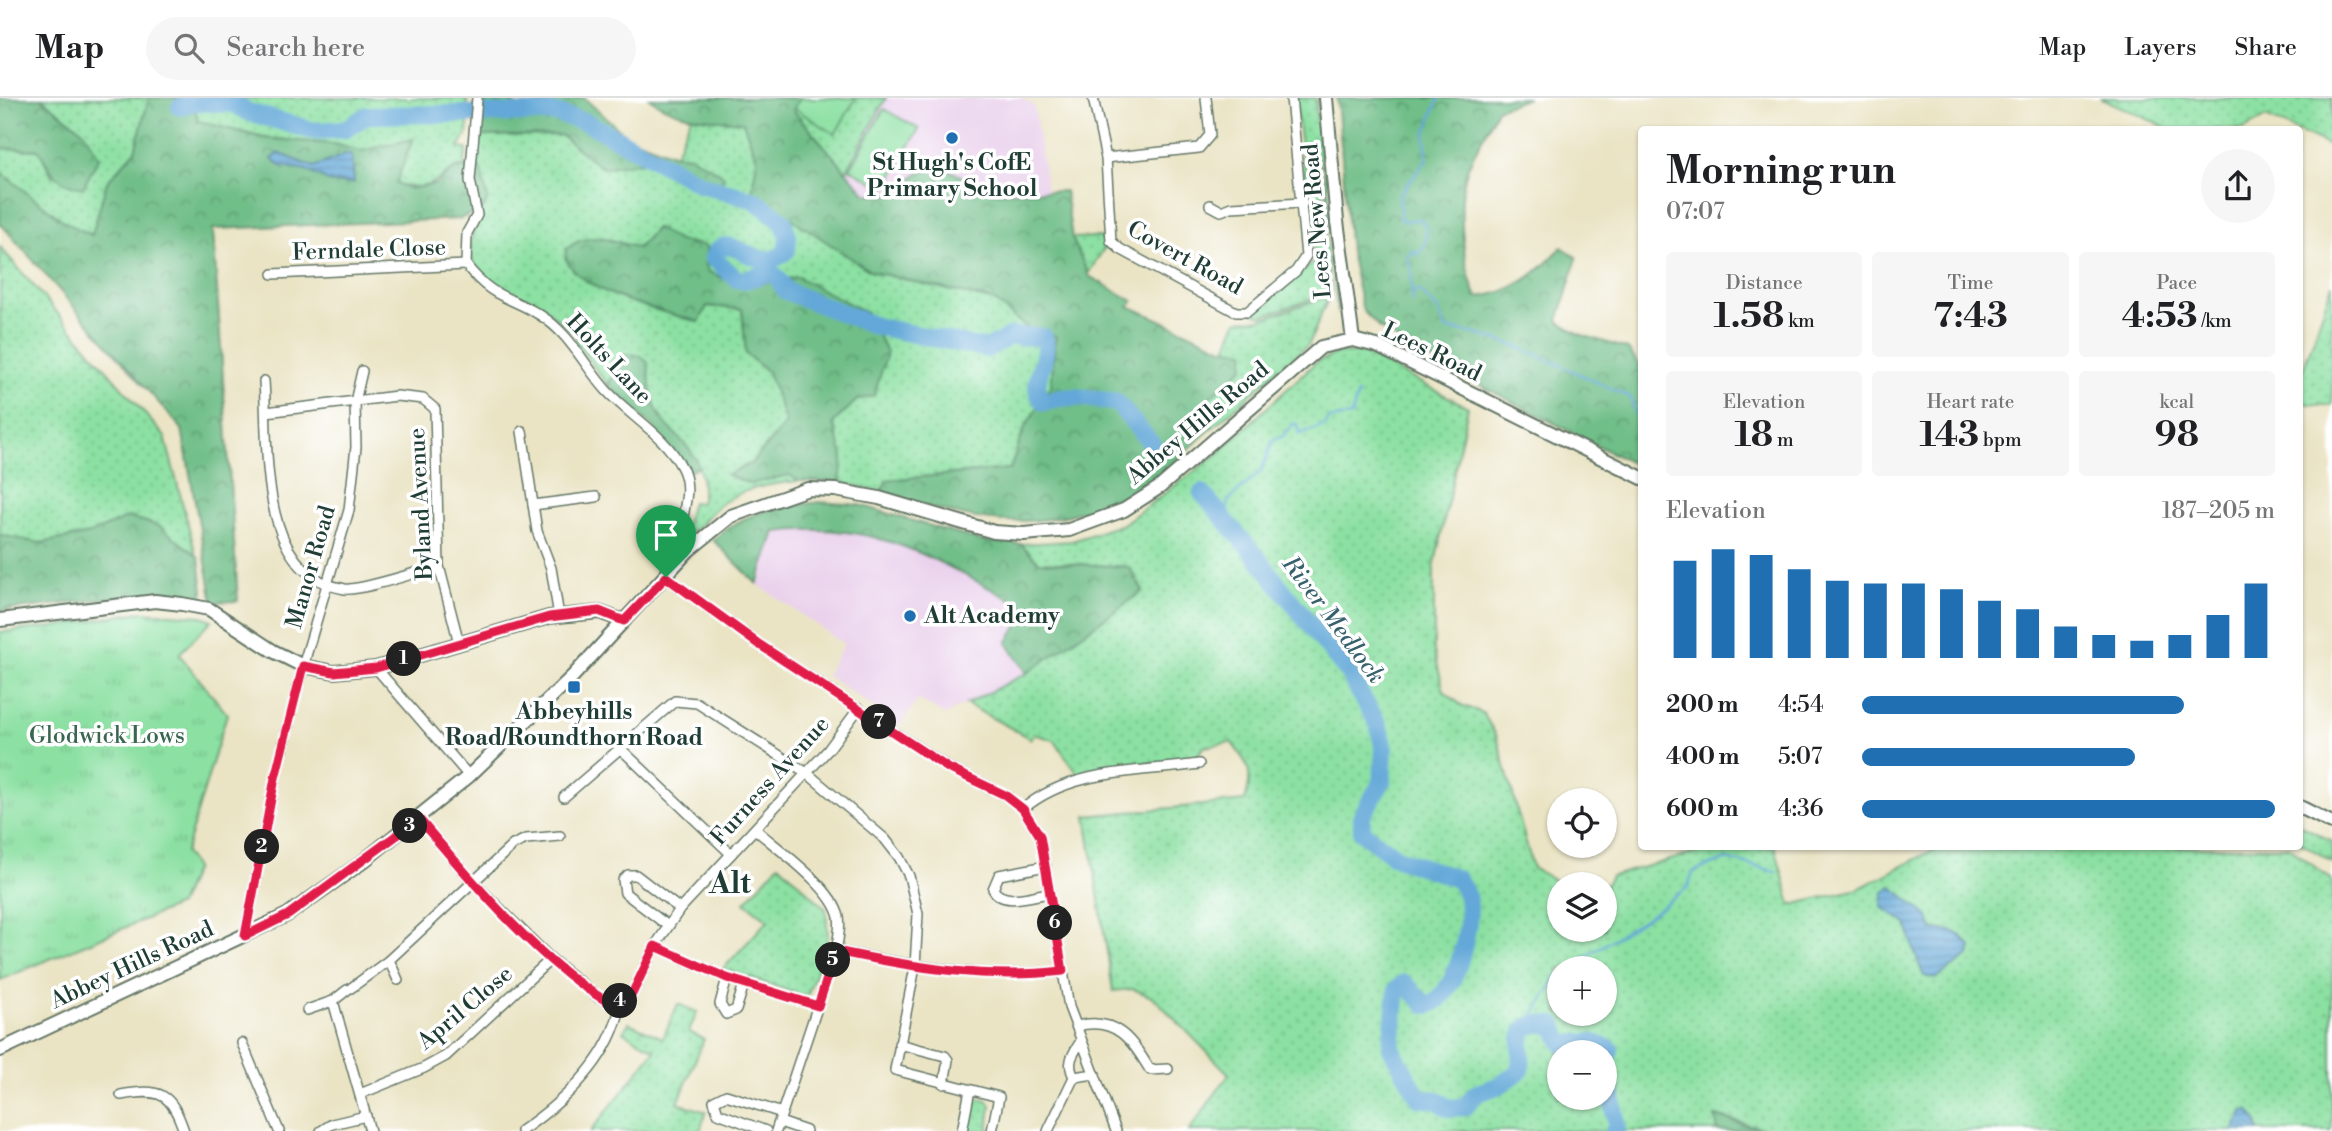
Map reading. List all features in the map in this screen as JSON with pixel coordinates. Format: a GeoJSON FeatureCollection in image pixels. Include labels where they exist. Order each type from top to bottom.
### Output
{"type":"FeatureCollection","features":[{"type":"Feature","properties":{"kind":"main road","name":"Lees New Road"},"geometry":{"type":"LineString","coordinates":[[1326,98],[1340,247],[1353,340]]}},
{"type":"Feature","properties":{"kind":"main road","name":"Lees Road"},"geometry":{"type":"LineString","coordinates":[[1353,340],[1377,346],[1638,476]]}},
{"type":"Feature","properties":{"kind":"main road","name":"Abbey Hills Road"},"geometry":{"type":"LineString","coordinates":[[0,1050],[288,915],[419,819],[469,776],[573,676],[690,550],[731,516],[761,503],[808,489],[835,489],[879,498],[994,532],[1036,534],[1080,526],[1124,510],[1160,487],[1321,346],[1353,340]]}},
{"type":"Feature","properties":{"kind":"main road"},"geometry":{"type":"LineString","coordinates":[[0,620],[155,601],[209,608],[228,618],[273,651],[303,666],[334,672],[376,668],[559,616],[599,611],[624,621]]}},
{"type":"Feature","properties":{"kind":"main road"},"geometry":{"type":"LineString","coordinates":[[2303,808],[2332,823]]}},
{"type":"Feature","properties":{"kind":"street"},"geometry":{"type":"LineString","coordinates":[[466,265],[467,233],[477,210],[470,180],[477,98]]}},
{"type":"Feature","properties":{"kind":"street","name":"Covert Road"},"geometry":{"type":"LineString","coordinates":[[1093,98],[1106,158],[1111,241],[1119,249],[1236,312],[1247,312],[1302,262],[1306,249],[1291,98]]}},
{"type":"Feature","properties":{"kind":"street"},"geometry":{"type":"LineString","coordinates":[[1106,158],[1199,148],[1210,135],[1206,98]]}},
{"type":"Feature","properties":{"kind":"street"},"geometry":{"type":"LineString","coordinates":[[1210,205],[1221,211],[1231,207],[1303,203]]}},
{"type":"Feature","properties":{"kind":"street","name":"Ferndale Close"},"geometry":{"type":"LineString","coordinates":[[273,274],[466,265]]}},
{"type":"Feature","properties":{"kind":"street","name":"Holts Lane"},"geometry":{"type":"LineString","coordinates":[[466,265],[482,286],[541,315],[567,337],[606,390],[669,447],[682,468],[688,488],[680,536],[690,550]]}},
{"type":"Feature","properties":{"kind":"street","name":"Manor Road"},"geometry":{"type":"LineString","coordinates":[[245,936],[275,778],[303,666],[349,510],[356,447],[355,402],[362,371]]}},
{"type":"Feature","properties":{"kind":"street"},"geometry":{"type":"LineString","coordinates":[[264,381],[273,513],[286,550],[307,571],[327,584],[347,589],[439,566]]}},
{"type":"Feature","properties":{"kind":"street","name":"Byland Avenue"},"geometry":{"type":"LineString","coordinates":[[266,412],[397,396],[423,398],[435,409],[439,566],[459,643]]}},
{"type":"Feature","properties":{"kind":"street"},"geometry":{"type":"LineString","coordinates":[[522,431],[537,531],[551,568],[559,616]]}},
{"type":"Feature","properties":{"kind":"street"},"geometry":{"type":"LineString","coordinates":[[533,505],[596,497]]}},
{"type":"Feature","properties":{"kind":"street"},"geometry":{"type":"LineString","coordinates":[[666,577],[757,643],[948,768],[1005,795],[1023,809],[1040,836],[1063,971],[1077,1026],[1116,1131]]}},
{"type":"Feature","properties":{"kind":"street"},"geometry":{"type":"LineString","coordinates":[[376,668],[469,776]]}},
{"type":"Feature","properties":{"kind":"street"},"geometry":{"type":"LineString","coordinates":[[564,797],[675,701],[697,703],[807,773],[885,839],[909,876],[918,914],[915,967],[894,1066],[896,1073],[999,1097],[992,1131]]}},
{"type":"Feature","properties":{"kind":"street","name":"Furness Avenue"},"geometry":{"type":"LineString","coordinates":[[521,1131],[541,1117],[588,1074],[618,1024],[621,1001],[632,994],[655,946],[680,909],[807,773],[859,708]]}},
{"type":"Feature","properties":{"kind":"street"},"geometry":{"type":"LineString","coordinates":[[620,748],[731,854]]}},
{"type":"Feature","properties":{"kind":"street"},"geometry":{"type":"LineString","coordinates":[[1023,809],[1038,796],[1068,783],[1136,769],[1199,764]]}},
{"type":"Feature","properties":{"kind":"street"},"geometry":{"type":"LineString","coordinates":[[419,819],[472,881],[551,959],[610,1003],[621,1001]]}},
{"type":"Feature","properties":{"kind":"street"},"geometry":{"type":"LineString","coordinates":[[755,829],[832,901],[840,926],[836,951],[779,1122]]}},
{"type":"Feature","properties":{"kind":"street"},"geometry":{"type":"LineString","coordinates":[[307,1010],[333,1001],[389,960],[513,845],[526,839],[559,836]]}},
{"type":"Feature","properties":{"kind":"street"},"geometry":{"type":"LineString","coordinates":[[1046,866],[999,874],[993,888],[998,896],[1006,899],[1050,893]]}},
{"type":"Feature","properties":{"kind":"street"},"geometry":{"type":"LineString","coordinates":[[668,926],[625,893],[621,887],[623,880],[628,875],[636,875],[680,909]]}},
{"type":"Feature","properties":{"kind":"street"},"geometry":{"type":"LineString","coordinates":[[655,946],[727,978],[818,1006]]}},
{"type":"Feature","properties":{"kind":"street"},"geometry":{"type":"LineString","coordinates":[[836,951],[915,967],[974,975],[1022,976],[1063,971]]}},
{"type":"Feature","properties":{"kind":"street","name":"April Close"},"geometry":{"type":"LineString","coordinates":[[360,1094],[446,1056],[551,959]]}},
{"type":"Feature","properties":{"kind":"street"},"geometry":{"type":"LineString","coordinates":[[389,960],[398,980]]}},
{"type":"Feature","properties":{"kind":"street"},"geometry":{"type":"LineString","coordinates":[[727,978],[720,1004],[726,1014],[736,1010],[744,984]]}},
{"type":"Feature","properties":{"kind":"street"},"geometry":{"type":"LineString","coordinates":[[333,1001],[370,1131]]}},
{"type":"Feature","properties":{"kind":"street"},"geometry":{"type":"LineString","coordinates":[[1077,1026],[1105,1025],[1133,1041],[1150,1070],[1168,1069]]}},
{"type":"Feature","properties":{"kind":"street"},"geometry":{"type":"LineString","coordinates":[[1048,1131],[1074,1077],[1070,1060],[1081,1041]]}},
{"type":"Feature","properties":{"kind":"street"},"geometry":{"type":"LineString","coordinates":[[242,1043],[279,1131]]}},
{"type":"Feature","properties":{"kind":"street"},"geometry":{"type":"LineString","coordinates":[[899,1044],[945,1056],[948,1060],[944,1084]]}},
{"type":"Feature","properties":{"kind":"street"},"geometry":{"type":"LineString","coordinates":[[1074,1077],[1095,1074]]}},
{"type":"Feature","properties":{"kind":"street"},"geometry":{"type":"LineString","coordinates":[[962,1131],[970,1090]]}},
{"type":"Feature","properties":{"kind":"street"},"geometry":{"type":"LineString","coordinates":[[121,1095],[145,1091],[163,1095],[176,1107],[184,1131]]}},
{"type":"Feature","properties":{"kind":"street"},"geometry":{"type":"LineString","coordinates":[[766,1131],[718,1113],[715,1101],[726,1095],[779,1122],[806,1131]]}},
{"type":"Feature","properties":{"kind":"street"},"geometry":{"type":"LineString","coordinates":[[321,1131],[332,1124],[366,1116]]}},
{"type":"Feature","properties":{"kind":"shaded area","name":"St Hugh's CofE Primary School"},"geometry":{"type":"Polygon","coordinates":[[[886,98],[1022,98],[1034,106],[1047,191],[991,192],[947,169],[919,172],[893,195],[866,194],[846,172],[886,98]]]}},
{"type":"Feature","properties":{"kind":"shaded area","name":"Alt Academy"},"geometry":{"type":"Polygon","coordinates":[[[814,527],[867,533],[924,554],[1019,604],[1017,627],[1007,643],[1027,673],[944,715],[919,699],[900,725],[826,675],[844,644],[757,584],[774,532],[814,527]]]}},
{"type":"Feature","properties":{"kind":"green space"},"geometry":{"type":"Polygon","coordinates":[[[0,98],[41,98],[83,131],[99,157],[83,188],[67,184],[56,176],[39,150],[0,148],[0,98]]]}},
{"type":"Feature","properties":{"kind":"green space"},"geometry":{"type":"Polygon","coordinates":[[[41,98],[149,98],[135,151],[107,182],[92,235],[66,223],[0,172],[0,148],[39,150],[52,176],[83,131],[41,98]]]}},
{"type":"Feature","properties":{"kind":"green space"},"geometry":{"type":"Polygon","coordinates":[[[149,98],[192,98],[198,121],[264,138],[333,144],[361,151],[413,139],[396,183],[410,189],[436,184],[455,168],[480,167],[488,199],[482,209],[460,219],[213,229],[238,601],[213,602],[182,429],[0,223],[0,172],[66,223],[92,235],[107,182],[135,151],[149,98]]]}},
{"type":"Feature","properties":{"kind":"green space"},"geometry":{"type":"Polygon","coordinates":[[[192,98],[467,98],[468,132],[459,148],[467,149],[464,167],[447,173],[427,186],[409,187],[396,183],[413,139],[361,152],[333,144],[264,138],[198,121],[192,98]]]}},
{"type":"Feature","properties":{"kind":"green space"},"geometry":{"type":"Polygon","coordinates":[[[490,98],[504,98],[523,109],[542,103],[545,98],[584,98],[628,137],[673,154],[691,156],[724,176],[720,186],[694,184],[647,161],[602,168],[561,135],[482,136],[477,133],[479,109],[490,98]]]}},
{"type":"Feature","properties":{"kind":"green space"},"geometry":{"type":"Polygon","coordinates":[[[649,98],[799,98],[793,110],[866,194],[893,195],[919,172],[947,169],[991,192],[1065,191],[1072,238],[1089,276],[1133,301],[1129,306],[1225,349],[1245,351],[1243,368],[1203,403],[1201,411],[1213,427],[1165,470],[1135,492],[1104,506],[1056,518],[1030,521],[981,519],[881,492],[887,480],[1010,469],[1025,427],[1051,387],[1056,336],[1028,329],[995,301],[870,271],[752,192],[757,159],[743,122],[682,114],[649,98]]]}},
{"type":"Feature","properties":{"kind":"green space"},"geometry":{"type":"Polygon","coordinates":[[[799,98],[886,98],[846,172],[793,110],[799,98]]]}},
{"type":"Feature","properties":{"kind":"green space"},"geometry":{"type":"Polygon","coordinates":[[[800,98],[856,98],[835,134],[794,108],[800,98]]]}},
{"type":"Feature","properties":{"kind":"green space"},"geometry":{"type":"Polygon","coordinates":[[[1295,98],[1315,98],[1331,293],[1261,316],[1252,312],[1315,261],[1295,98]]]}},
{"type":"Feature","properties":{"kind":"green space"},"geometry":{"type":"Polygon","coordinates":[[[1318,98],[1321,98],[1339,313],[1337,312],[1318,98]]]}},
{"type":"Feature","properties":{"kind":"green space"},"geometry":{"type":"Polygon","coordinates":[[[1337,98],[1528,98],[1497,109],[1465,177],[1462,230],[1472,284],[1477,297],[1490,295],[1524,281],[1562,247],[1577,258],[1558,321],[1579,334],[1628,349],[1638,364],[1638,466],[1412,350],[1380,328],[1363,311],[1350,252],[1337,98]]]}},
{"type":"Feature","properties":{"kind":"green space"},"geometry":{"type":"Polygon","coordinates":[[[2100,98],[2332,98],[2332,147],[2303,134],[2303,126],[2286,126],[2266,117],[2250,126],[2163,126],[2100,98]]]}},
{"type":"Feature","properties":{"kind":"green space"},"geometry":{"type":"Polygon","coordinates":[[[884,109],[919,129],[885,189],[850,169],[884,109]]]}},
{"type":"Feature","properties":{"kind":"green space"},"geometry":{"type":"Polygon","coordinates":[[[691,117],[743,122],[757,159],[870,271],[995,301],[1028,329],[1056,336],[1051,387],[1025,427],[1010,469],[887,480],[881,492],[840,482],[843,456],[833,423],[857,400],[798,277],[743,287],[706,271],[706,246],[679,241],[656,228],[638,248],[602,237],[565,258],[575,271],[606,292],[698,322],[707,306],[742,309],[746,354],[768,372],[786,423],[752,463],[729,475],[789,475],[799,481],[765,486],[734,496],[715,509],[694,530],[690,532],[685,527],[692,502],[701,503],[702,482],[695,459],[657,411],[651,391],[648,363],[626,354],[608,385],[576,343],[576,335],[546,310],[503,291],[477,271],[472,258],[471,242],[476,222],[488,199],[475,157],[482,136],[561,135],[602,168],[647,161],[694,184],[720,186],[723,176],[675,155],[691,117]]]}},
{"type":"Feature","properties":{"kind":"green space"},"geometry":{"type":"Polygon","coordinates":[[[656,228],[679,241],[706,246],[707,271],[743,287],[798,277],[867,313],[887,353],[874,396],[857,400],[833,423],[843,456],[840,482],[799,481],[789,475],[750,484],[727,475],[752,463],[786,423],[768,372],[746,354],[742,309],[707,306],[699,322],[618,297],[579,276],[568,263],[566,249],[575,243],[601,238],[638,248],[656,228]]]}},
{"type":"Feature","properties":{"kind":"green space"},"geometry":{"type":"Polygon","coordinates":[[[1101,237],[1105,247],[1088,274],[1072,238],[1101,237]]]}},
{"type":"Feature","properties":{"kind":"green space"},"geometry":{"type":"Polygon","coordinates":[[[0,247],[165,437],[196,555],[159,526],[129,517],[90,534],[40,543],[0,535],[0,247]]]}},
{"type":"Feature","properties":{"kind":"green space"},"geometry":{"type":"Polygon","coordinates":[[[2332,284],[2332,406],[2303,403],[2303,370],[2332,284]]]}},
{"type":"Feature","properties":{"kind":"green space"},"geometry":{"type":"Polygon","coordinates":[[[1329,296],[1309,344],[1213,427],[1201,411],[1237,321],[1261,319],[1329,296]]]}},
{"type":"Feature","properties":{"kind":"green space"},"geometry":{"type":"Polygon","coordinates":[[[1337,353],[1363,353],[1468,407],[1434,568],[1434,651],[1444,691],[1461,705],[1483,713],[1497,737],[1533,868],[1547,876],[1547,942],[1617,942],[1617,874],[1706,850],[1776,850],[1791,905],[1858,889],[1933,850],[2293,850],[2332,880],[2332,1131],[1775,1131],[1716,1116],[1718,1131],[1189,1131],[1229,1074],[1154,998],[1133,989],[1113,991],[1086,816],[1245,801],[1249,782],[1246,763],[1231,742],[1204,747],[1194,759],[1134,765],[1080,777],[1054,740],[1034,734],[1031,739],[966,704],[1027,673],[1143,591],[1129,567],[1039,562],[1021,544],[1072,541],[1123,524],[1215,456],[1315,363],[1337,353]]]}},
{"type":"Feature","properties":{"kind":"green space"},"geometry":{"type":"Polygon","coordinates":[[[626,354],[641,356],[648,363],[655,407],[699,467],[688,472],[653,427],[608,385],[626,354]]]}},
{"type":"Feature","properties":{"kind":"green space"},"geometry":{"type":"Polygon","coordinates":[[[819,502],[860,505],[981,541],[1021,544],[1039,562],[1129,567],[1143,591],[1027,673],[1007,643],[1017,627],[1019,604],[903,546],[844,532],[775,532],[757,584],[713,540],[750,516],[819,502]]]}},
{"type":"Feature","properties":{"kind":"green space"},"geometry":{"type":"Polygon","coordinates":[[[129,517],[159,526],[199,557],[204,601],[155,593],[0,611],[0,535],[40,543],[90,534],[129,517]]]}},
{"type":"Feature","properties":{"kind":"green space","name":"Glodwick Lows"},"geometry":{"type":"Polygon","coordinates":[[[140,612],[202,616],[212,620],[179,654],[227,714],[185,853],[195,868],[179,905],[0,980],[0,632],[53,627],[140,612]]]}},
{"type":"Feature","properties":{"kind":"green space"},"geometry":{"type":"Polygon","coordinates":[[[2303,826],[2332,841],[2332,862],[2303,844],[2303,826]]]}},
{"type":"Feature","properties":{"kind":"green space"},"geometry":{"type":"Polygon","coordinates":[[[779,864],[826,909],[828,938],[807,997],[723,969],[768,920],[745,902],[779,864]]]}},
{"type":"Feature","properties":{"kind":"green space"},"geometry":{"type":"Polygon","coordinates":[[[678,1004],[697,1012],[689,1032],[704,1039],[678,1103],[706,1112],[700,1131],[591,1131],[655,1050],[623,1032],[629,1023],[663,1038],[678,1004]]]}},
{"type":"Feature","properties":{"kind":"green space"},"geometry":{"type":"Polygon","coordinates":[[[975,1098],[987,1100],[991,1105],[988,1131],[965,1131],[971,1102],[975,1098]]]}},
{"type":"Feature","properties":{"kind":"green space"},"geometry":{"type":"Polygon","coordinates":[[[1715,1116],[1765,1131],[1718,1131],[1715,1116]]]}},
{"type":"Feature","properties":{"kind":"water"},"geometry":{"type":"Polygon","coordinates":[[[278,153],[314,167],[346,154],[352,155],[354,183],[332,183],[306,170],[281,166],[272,159],[278,153]]]}},
{"type":"Feature","properties":{"kind":"water"},"geometry":{"type":"Polygon","coordinates":[[[1891,886],[1929,917],[1933,930],[1950,931],[1961,936],[1971,947],[1969,956],[1935,979],[1924,976],[1908,925],[1882,907],[1883,893],[1891,886]]]}},
{"type":"Feature","properties":{"kind":"water"},"geometry":{"type":"Polygon","coordinates":[[[2248,1110],[2257,1121],[2259,1131],[2233,1131],[2243,1112],[2248,1110]]]}},
{"type":"Feature","properties":{"kind":"waterway"},"geometry":{"type":"LineString","coordinates":[[534,98],[536,111]]}},
{"type":"Feature","properties":{"kind":"waterway"},"geometry":{"type":"LineString","coordinates":[[1412,303],[1411,268],[1407,257],[1412,250],[1417,255],[1425,244],[1427,227],[1420,219],[1404,221],[1400,218],[1400,194],[1427,159],[1425,134],[1439,98]]}},
{"type":"Feature","properties":{"kind":"waterway","name":"River Medlock"},"geometry":{"type":"LineString","coordinates":[[180,107],[195,102],[235,104],[248,112],[314,131],[346,129],[367,115],[555,113],[586,122],[701,184],[754,200],[783,221],[788,237],[787,250],[776,258],[755,257],[727,246],[719,249],[713,258],[737,279],[744,280],[769,273],[776,276],[786,291],[875,326],[987,349],[1010,336],[1044,337],[1045,354],[1037,387],[1044,402],[1071,397],[1117,403],[1157,450]]}},
{"type":"Feature","properties":{"kind":"waterway"},"geometry":{"type":"LineString","coordinates":[[1413,292],[1420,291],[1438,310],[1446,329],[1494,339],[1540,356],[1630,397],[1638,416]]}},
{"type":"Feature","properties":{"kind":"waterway"},"geometry":{"type":"LineString","coordinates":[[1226,520],[1228,501],[1261,471],[1274,439],[1282,437],[1293,424],[1297,424],[1299,434],[1326,425],[1328,419],[1351,416],[1358,394]]}},
{"type":"Feature","properties":{"kind":"waterway","name":"River Medlock"},"geometry":{"type":"LineString","coordinates":[[1202,493],[1256,556],[1348,673],[1378,724],[1384,750],[1382,782],[1362,815],[1362,832],[1397,858],[1458,879],[1468,899],[1465,943],[1446,991],[1436,1001],[1426,1005],[1404,983],[1397,989],[1391,1048],[1419,1098],[1437,1100],[1448,1108],[1465,1107],[1475,1094],[1500,1085],[1521,1070],[1524,1030],[1537,1024],[1553,1024],[1563,1044],[1591,1042],[1610,1049],[1607,1065],[1617,1127],[1614,1131]]}},
{"type":"Feature","properties":{"kind":"waterway"},"geometry":{"type":"LineString","coordinates":[[1587,956],[1651,915],[1688,887],[1693,872],[1727,859],[1777,872]]}},
{"type":"Feature","properties":{"kind":"waterway"},"geometry":{"type":"LineString","coordinates":[[1536,1023],[1534,1015],[1547,993]]}},
{"type":"Feature","properties":{"kind":"place","name":"St Hugh's CofE Primary School"},"geometry":{"type":"Point","coordinates":[952,138]}},
{"type":"Feature","properties":{"kind":"place","name":"Alt Academy"},"geometry":{"type":"Point","coordinates":[910,616]}},
{"type":"Feature","properties":{"kind":"place","name":"Abbeyhills Road/Roundthorn Road"},"geometry":{"type":"Point","coordinates":[574,687]}},
{"type":"Feature","properties":{"kind":"district","name":"Alt"},"geometry":{"type":"Point","coordinates":[730,884]}},
{"type":"Feature","properties":{"kind":"route"},"geometry":{"type":"LineString","coordinates":[[666,577],[757,643],[948,768],[1005,795],[1023,809],[1040,836],[1063,971],[1022,976],[974,975],[915,967],[836,951],[818,1006],[727,978],[655,946],[632,994],[621,1001],[610,1003],[598,997],[551,959],[472,881],[419,819],[288,915],[245,936],[275,778],[303,666],[334,672],[376,668],[549,617],[599,611],[624,621],[666,577]]}}]}
